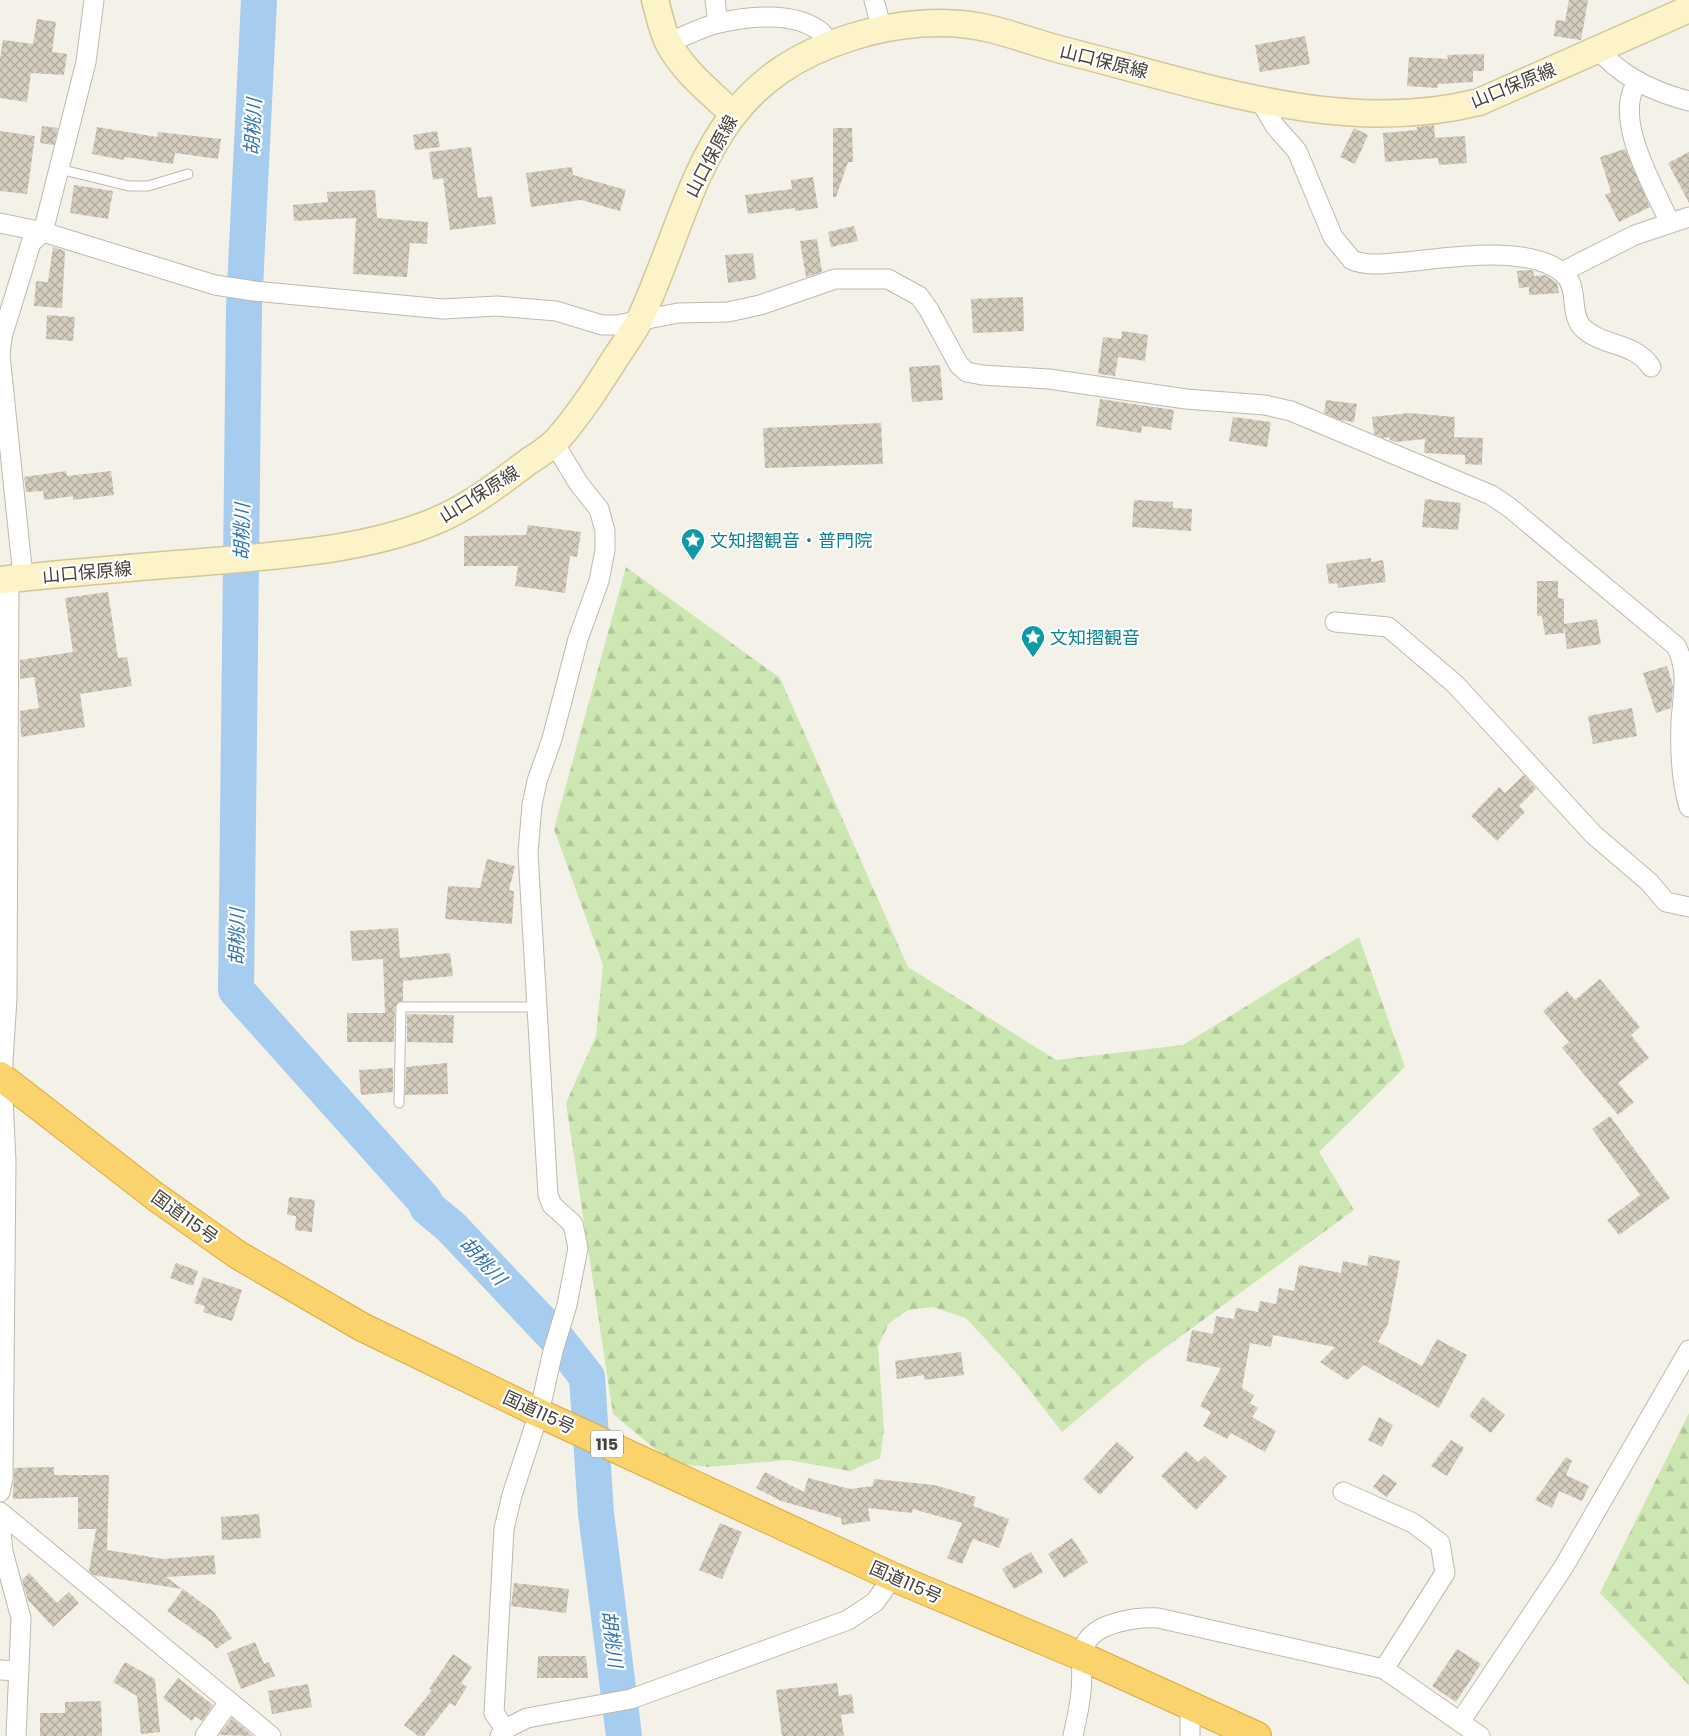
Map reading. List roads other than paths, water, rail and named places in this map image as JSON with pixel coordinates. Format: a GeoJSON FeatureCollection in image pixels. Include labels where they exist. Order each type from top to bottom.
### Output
{"type":"FeatureCollection","features":[{"type":"Feature","properties":{"kind":"highway","name":"国道115号"},"geometry":{"type":"LineString","coordinates":[[1,1077],[156,1197],[238,1255],[362,1327],[539,1413],[893,1577],[1083,1657],[1257,1736]]}},
{"type":"Feature","properties":{"kind":"main road"},"geometry":{"type":"LineString","coordinates":[[654,0],[668,43],[678,59],[699,83],[732,113]]}},
{"type":"Feature","properties":{"kind":"main road","name":"山口保原線"},"geometry":{"type":"LineString","coordinates":[[11,579],[295,554],[366,542],[434,522],[491,489],[554,443],[598,386],[639,320],[688,197],[711,147],[732,113],[754,90],[776,73],[800,58],[853,36],[925,23],[987,28],[1051,47],[1282,106],[1370,114],[1452,109],[1479,102],[1689,9]]}},
{"type":"Feature","properties":{"kind":"street"},"geometry":{"type":"LineString","coordinates":[[0,1492],[3,1478],[6,1171],[1,1077],[7,998],[11,579],[0,355],[2,337],[27,252],[31,242],[43,232],[86,62],[94,0]]}},
{"type":"Feature","properties":{"kind":"street"},"geometry":{"type":"LineString","coordinates":[[715,0],[718,23]]}},
{"type":"Feature","properties":{"kind":"street"},"geometry":{"type":"LineString","coordinates":[[874,0],[882,30]]}},
{"type":"Feature","properties":{"kind":"street"},"geometry":{"type":"LineString","coordinates":[[668,43],[718,23],[758,17],[794,21],[822,33],[829,45]]}},
{"type":"Feature","properties":{"kind":"street"},"geometry":{"type":"LineString","coordinates":[[1598,49],[1609,62],[1658,93],[1689,101]]}},
{"type":"Feature","properties":{"kind":"street"},"geometry":{"type":"LineString","coordinates":[[1638,81],[1632,90],[1630,116],[1632,137],[1670,223]]}},
{"type":"Feature","properties":{"kind":"street"},"geometry":{"type":"LineString","coordinates":[[1265,101],[1265,109],[1275,126],[1297,151],[1333,237],[1352,260],[1379,264],[1502,256],[1541,261],[1562,272],[1570,282],[1580,324],[1593,336],[1631,349],[1641,355],[1651,367]]}},
{"type":"Feature","properties":{"kind":"street"},"geometry":{"type":"LineString","coordinates":[[1562,272],[1635,235],[1689,217]]}},
{"type":"Feature","properties":{"kind":"street"},"geometry":{"type":"LineString","coordinates":[[0,223],[43,232],[215,285],[254,292],[443,309],[497,306],[556,311],[602,325],[617,325],[678,313],[728,312],[760,305],[835,279],[888,279],[919,296],[929,310],[955,359],[967,372],[982,375],[1049,379],[1186,398],[1265,405],[1290,411],[1470,485],[1509,507],[1647,621],[1682,654],[1688,681],[1681,721],[1682,758],[1689,807]]}},
{"type":"Feature","properties":{"kind":"street"},"geometry":{"type":"LineString","coordinates":[[554,443],[579,484],[599,509],[605,531],[605,550],[600,581],[578,639],[532,805],[528,853],[548,1195],[552,1205],[565,1214],[573,1224],[578,1248],[567,1305],[553,1351],[539,1413],[512,1495],[504,1529],[494,1713],[502,1732],[527,1718],[631,1699],[848,1620],[875,1602],[893,1577]]}},
{"type":"Feature","properties":{"kind":"street"},"geometry":{"type":"LineString","coordinates":[[1335,622],[1388,627],[1455,684],[1594,835],[1649,882],[1666,902],[1689,907]]}},
{"type":"Feature","properties":{"kind":"street"},"geometry":{"type":"LineString","coordinates":[[1460,1722],[1563,1568],[1689,1350]]}},
{"type":"Feature","properties":{"kind":"street"},"geometry":{"type":"LineString","coordinates":[[1343,1492],[1413,1523],[1440,1543],[1444,1573],[1384,1669]]}},
{"type":"Feature","properties":{"kind":"street"},"geometry":{"type":"LineString","coordinates":[[0,1512],[271,1736]]}},
{"type":"Feature","properties":{"kind":"street"},"geometry":{"type":"LineString","coordinates":[[0,1522],[3,1552],[20,1611],[9,1670],[16,1736]]}},
{"type":"Feature","properties":{"kind":"street"},"geometry":{"type":"LineString","coordinates":[[1073,1736],[1081,1692],[1083,1657],[1087,1641],[1098,1632],[1123,1620],[1144,1617],[1158,1618],[1384,1669],[1480,1736]]}},
{"type":"Feature","properties":{"kind":"street"},"geometry":{"type":"LineString","coordinates":[[206,1736],[210,1726],[229,1702]]}},
{"type":"Feature","properties":{"kind":"street"},"geometry":{"type":"LineString","coordinates":[[1190,1706],[1190,1736]]}},
{"type":"Feature","properties":{"kind":"lane"},"geometry":{"type":"LineString","coordinates":[[59,169],[129,186],[148,186],[188,174]]}},
{"type":"Feature","properties":{"kind":"lane"},"geometry":{"type":"LineString","coordinates":[[399,1103],[401,1007],[536,1007]]}},
{"type":"Feature","properties":{"kind":"waterway","name":"胡桃川"},"geometry":{"type":"LineString","coordinates":[[259,0],[244,308],[236,990],[424,1200],[427,1207],[451,1227],[558,1340],[587,1377],[596,1513],[624,1736]]}},
{"type":"Feature","properties":{"kind":"place","name":"文知摺観音・普門院"},"geometry":{"type":"Point","coordinates":[693,561]}},
{"type":"Feature","properties":{"kind":"place","name":"文知摺観音"},"geometry":{"type":"Point","coordinates":[1033,658]}}]}
